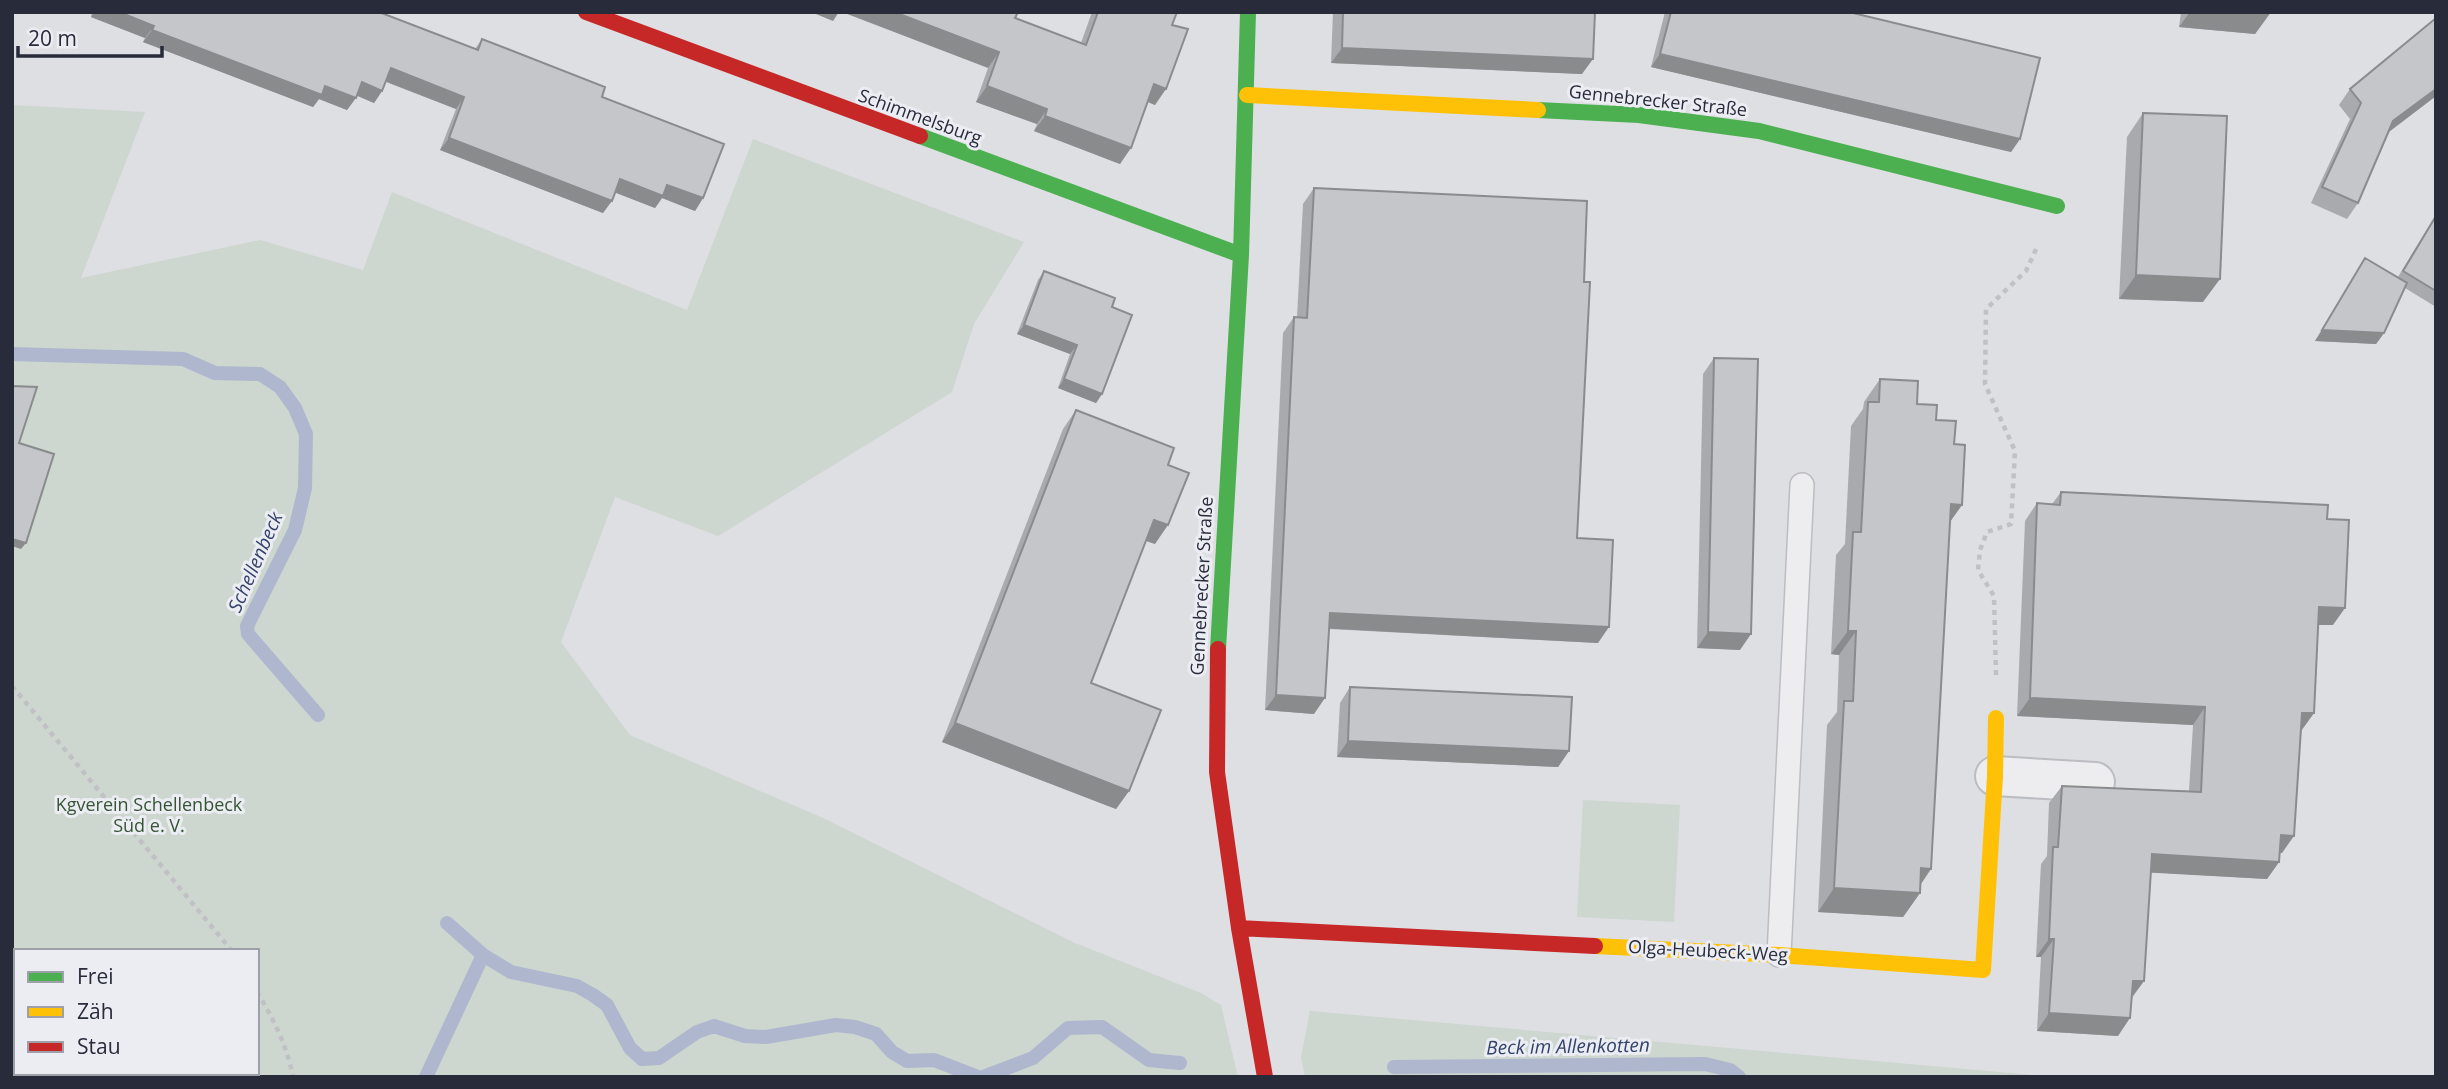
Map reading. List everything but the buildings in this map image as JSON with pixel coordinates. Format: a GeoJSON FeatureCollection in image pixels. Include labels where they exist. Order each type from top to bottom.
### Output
{"type":"FeatureCollection","features":[{"type":"Feature","properties":{"kind":"street","name":"Schimmelsburg"},"geometry":{"type":"LineString","coordinates":[[586,12],[1241,255]]}},
{"type":"Feature","properties":{"kind":"street","name":"Gennebrecker Straße"},"geometry":{"type":"LineString","coordinates":[[1248,12],[1241,255],[1216,678],[1217,772],[1239,928],[1265,1077]]}},
{"type":"Feature","properties":{"kind":"street","name":"Gennebrecker Straße"},"geometry":{"type":"LineString","coordinates":[[1247,95],[1639,115],[1759,131],[2057,206]]}},
{"type":"Feature","properties":{"kind":"street","name":"Olga-Heubeck-Weg"},"geometry":{"type":"LineString","coordinates":[[1239,928],[1779,955],[1983,970],[1996,718]]}},
{"type":"Feature","properties":{"kind":"street"},"geometry":{"type":"LineString","coordinates":[[1995,776],[2095,782]]}},
{"type":"Feature","properties":{"kind":"lane"},"geometry":{"type":"LineString","coordinates":[[1779,955],[1802,485]]}},
{"type":"Feature","properties":{"kind":"path"},"geometry":{"type":"LineString","coordinates":[[1996,718],[1994,596],[1978,570],[1980,550],[1987,532],[2011,524],[2015,451],[1985,384],[1986,309],[2026,271],[2057,206]]}},
{"type":"Feature","properties":{"kind":"path"},"geometry":{"type":"LineString","coordinates":[[12,686],[230,949]]}},
{"type":"Feature","properties":{"kind":"path"},"geometry":{"type":"LineString","coordinates":[[259,995],[269,1010],[289,1056],[293,1077]]}},
{"type":"Feature","properties":{"kind":"green space","name":"Kgverein Schellenbeck Süd e. V."},"geometry":{"type":"Polygon","coordinates":[[[12,105],[145,112],[81,278],[260,240],[363,270],[392,192],[687,310],[753,139],[1024,242],[974,324],[952,392],[718,536],[615,497],[561,642],[630,735],[823,818],[1075,943],[1201,993],[1221,1005],[1238,1077],[12,1077],[12,105]]]}},
{"type":"Feature","properties":{"kind":"green space"},"geometry":{"type":"Polygon","coordinates":[[[1583,800],[1680,805],[1674,922],[1577,917],[1583,800]]]}},
{"type":"Feature","properties":{"kind":"green space"},"geometry":{"type":"Polygon","coordinates":[[[1310,1011],[2056,1077],[1305,1077],[1301,1057],[1310,1011]]]}},
{"type":"Feature","properties":{"kind":"waterway","name":"Schellenbeck"},"geometry":{"type":"LineString","coordinates":[[12,354],[183,359],[215,373],[260,374],[280,387],[295,408],[306,434],[305,488],[295,530],[247,626],[248,634],[318,715]]}},
{"type":"Feature","properties":{"kind":"waterway","name":"Schellenbeck"},"geometry":{"type":"LineString","coordinates":[[426,1077],[483,955],[447,923]]}},
{"type":"Feature","properties":{"kind":"waterway","name":"Beck im Allenkotten"},"geometry":{"type":"LineString","coordinates":[[483,955],[511,972],[577,986],[593,995],[607,1005],[630,1048],[642,1059],[659,1058],[697,1032],[714,1026],[745,1036],[766,1037],[836,1025],[855,1027],[876,1034],[892,1052],[907,1061],[934,1060],[978,1077]]}},
{"type":"Feature","properties":{"kind":"waterway","name":"Beck im Allenkotten"},"geometry":{"type":"LineString","coordinates":[[983,1077],[1033,1058],[1068,1028],[1102,1027],[1149,1060],[1180,1063]]}},
{"type":"Feature","properties":{"kind":"waterway","name":"Beck im Allenkotten"},"geometry":{"type":"LineString","coordinates":[[1394,1067],[1705,1064],[1730,1070],[1739,1077]]}},
{"type":"Feature","properties":{"kind":"traffic: fast"},"geometry":{"type":"LineString","coordinates":[[1218,649],[1241,255],[1248,12]]}},
{"type":"Feature","properties":{"kind":"traffic: fast"},"geometry":{"type":"LineString","coordinates":[[1538,110],[1639,115],[1759,131],[2057,206]]}},
{"type":"Feature","properties":{"kind":"traffic: fast"},"geometry":{"type":"LineString","coordinates":[[920,136],[1241,255]]}},
{"type":"Feature","properties":{"kind":"traffic: slow"},"geometry":{"type":"LineString","coordinates":[[1247,95],[1538,110]]}},
{"type":"Feature","properties":{"kind":"traffic: slow"},"geometry":{"type":"LineString","coordinates":[[1595,946],[1779,955],[1983,970],[1996,718]]}},
{"type":"Feature","properties":{"kind":"traffic: jam"},"geometry":{"type":"LineString","coordinates":[[586,12],[920,136]]}},
{"type":"Feature","properties":{"kind":"traffic: jam"},"geometry":{"type":"LineString","coordinates":[[1218,649],[1217,772],[1239,928],[1265,1077]]}},
{"type":"Feature","properties":{"kind":"traffic: jam"},"geometry":{"type":"LineString","coordinates":[[1239,928],[1595,946]]}}]}
